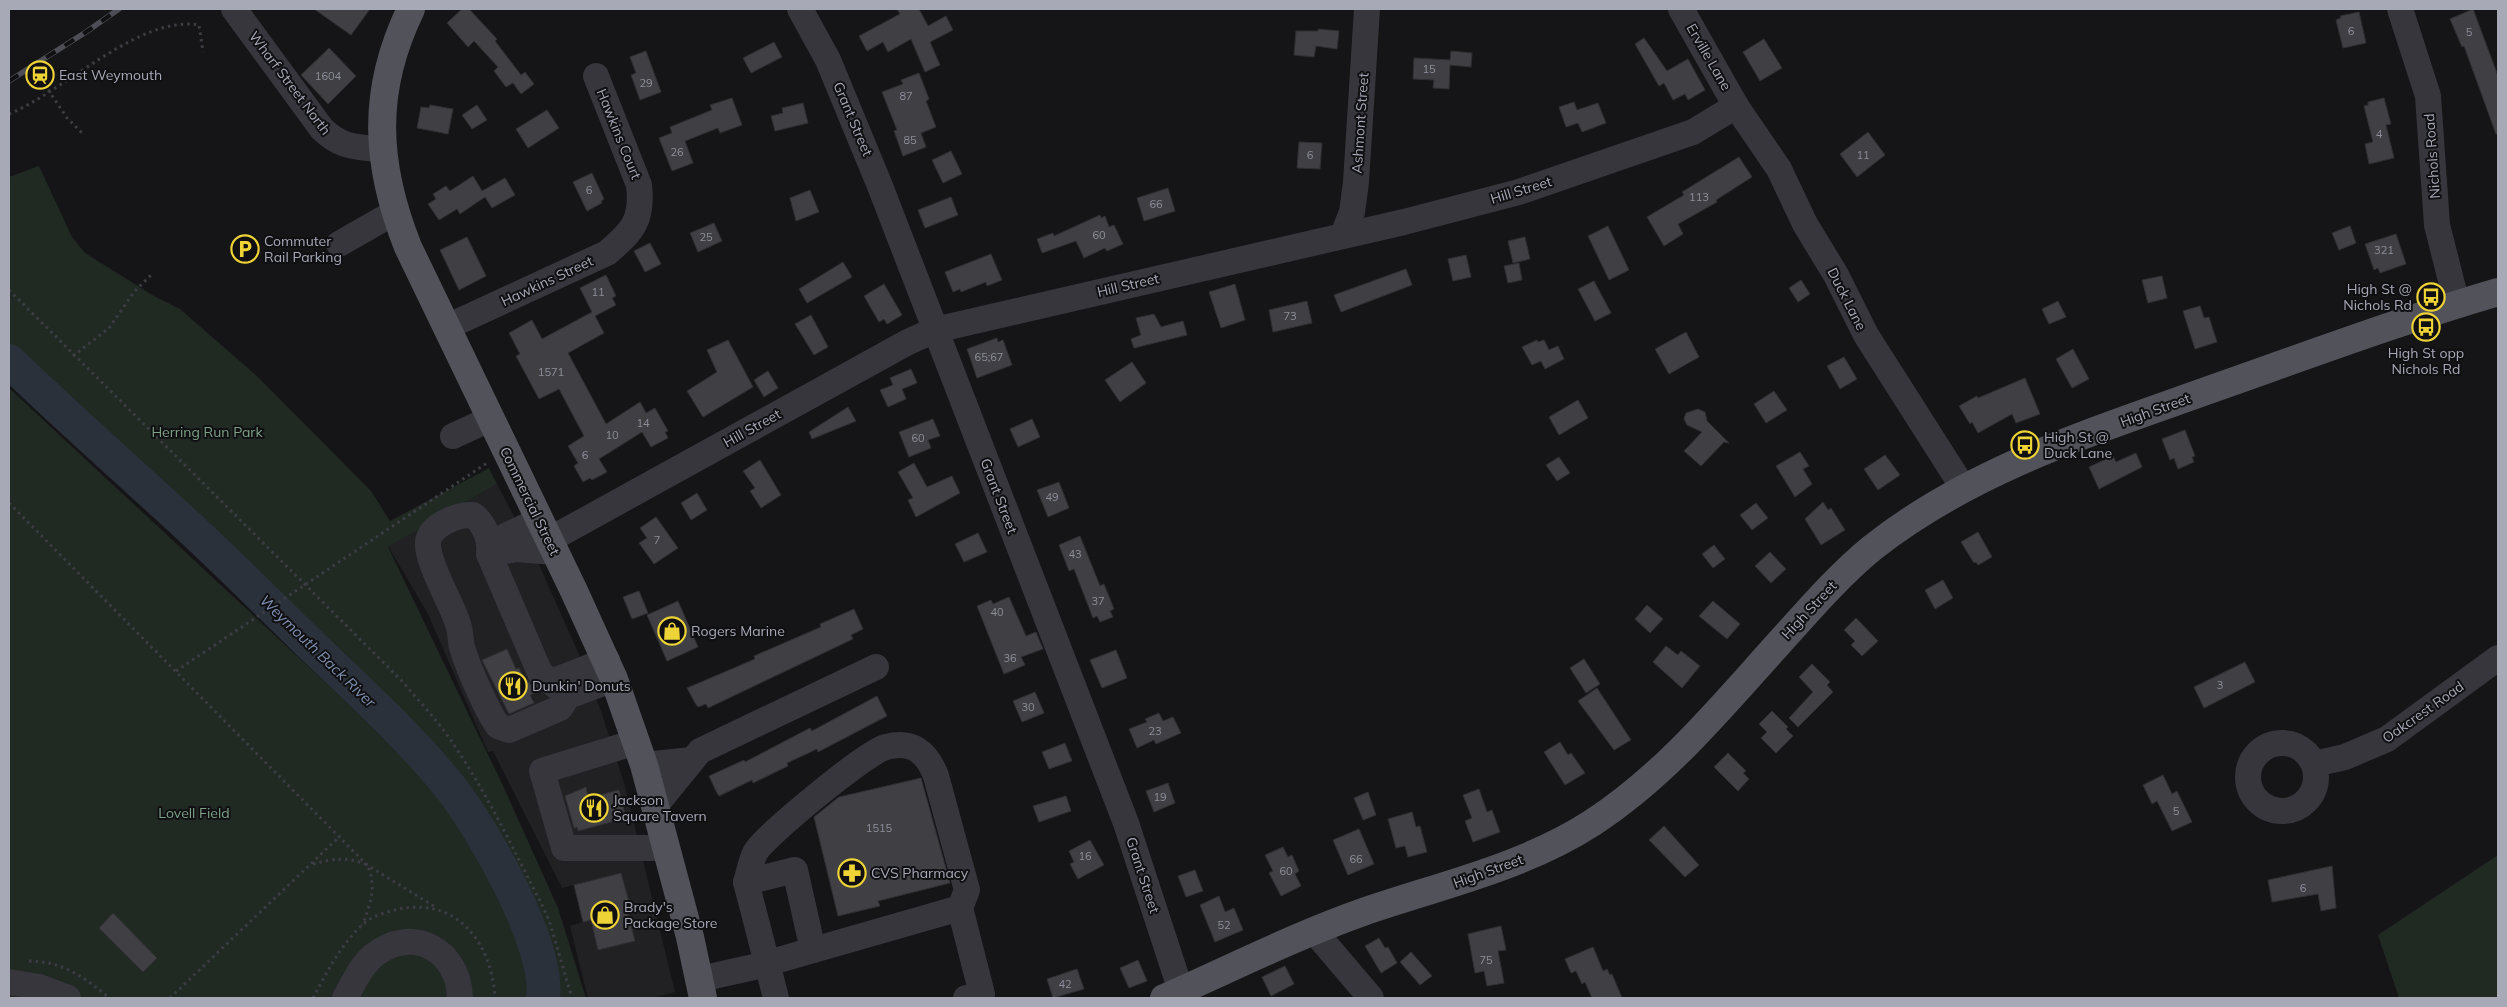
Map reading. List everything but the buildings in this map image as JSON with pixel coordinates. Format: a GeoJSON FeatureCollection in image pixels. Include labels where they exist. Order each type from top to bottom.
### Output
{"type":"FeatureCollection","features":[{"type":"Feature","properties":{"kind":"main road","name":"Commercial Street"},"geometry":{"type":"LineString","coordinates":[[411,9],[392,58],[384,99],[381,131],[387,185],[394,212],[408,247],[610,670],[640,754],[655,806],[701,988]]}},
{"type":"Feature","properties":{"kind":"main road","name":"High Street"},"geometry":{"type":"LineString","coordinates":[[1173,995],[1247,959],[1314,931],[1362,913],[1510,864],[1557,844],[1593,822],[1652,777],[1684,746],[1850,567],[1896,530],[1964,489],[2042,453],[2099,430],[2346,341],[2498,292]]}},
{"type":"Feature","properties":{"kind":"street","name":"Wharf Street North"},"geometry":{"type":"LineString","coordinates":[[234,9],[322,129],[341,144],[382,150]]}},
{"type":"Feature","properties":{"kind":"street","name":"Grant Street"},"geometry":{"type":"LineString","coordinates":[[800,9],[828,60],[850,112],[1126,823],[1173,995]]}},
{"type":"Feature","properties":{"kind":"street","name":"Ashmont Street"},"geometry":{"type":"LineString","coordinates":[[1343,235],[1352,212],[1356,182],[1367,9]]}},
{"type":"Feature","properties":{"kind":"street","name":"Erville Lane"},"geometry":{"type":"LineString","coordinates":[[1681,9],[1736,106]]}},
{"type":"Feature","properties":{"kind":"street","name":"Nichols Road"},"geometry":{"type":"LineString","coordinates":[[2400,9],[2428,96],[2437,225],[2457,304]]}},
{"type":"Feature","properties":{"kind":"street","name":"Hawkins Court"},"geometry":{"type":"LineString","coordinates":[[596,76],[640,185],[641,204],[637,221]]}},
{"type":"Feature","properties":{"kind":"street","name":"Hill Street"},"geometry":{"type":"LineString","coordinates":[[490,549],[548,537],[900,347],[935,330],[1519,192],[1694,132],[1736,106]]}},
{"type":"Feature","properties":{"kind":"street","name":"Duck Lane"},"geometry":{"type":"LineString","coordinates":[[1736,106],[1780,169],[1805,224],[1836,275],[1866,335],[1964,489]]}},
{"type":"Feature","properties":{"kind":"street"},"geometry":{"type":"LineString","coordinates":[[339,244],[394,212]]}},
{"type":"Feature","properties":{"kind":"street","name":"Hawkins Street"},"geometry":{"type":"LineString","coordinates":[[446,327],[607,252],[623,239],[637,221]]}},
{"type":"Feature","properties":{"kind":"street"},"geometry":{"type":"LineString","coordinates":[[453,436],[490,419]]}},
{"type":"Feature","properties":{"kind":"street"},"geometry":{"type":"LineString","coordinates":[[467,515],[478,519],[540,673],[545,679],[560,689],[560,708],[509,730],[498,726],[494,721],[462,647],[458,625],[431,557],[428,543],[430,536],[436,528],[467,515]]}},
{"type":"Feature","properties":{"kind":"street"},"geometry":{"type":"LineString","coordinates":[[490,549],[516,549],[548,537]]}},
{"type":"Feature","properties":{"kind":"street","name":"Oakcrest Road"},"geometry":{"type":"LineString","coordinates":[[2314,764],[2344,757],[2387,739],[2498,658]]}},
{"type":"Feature","properties":{"kind":"street"},"geometry":{"type":"LineString","coordinates":[[655,806],[700,750],[876,667]]}},
{"type":"Feature","properties":{"kind":"street"},"geometry":{"type":"LineString","coordinates":[[560,689],[610,670]]}},
{"type":"Feature","properties":{"kind":"street"},"geometry":{"type":"LineString","coordinates":[[776,998],[746,882],[755,852],[807,803],[864,759],[885,747],[905,745],[919,750],[929,759],[936,776],[967,890],[960,908],[982,994],[966,998]]}},
{"type":"Feature","properties":{"kind":"street"},"geometry":{"type":"LineString","coordinates":[[666,848],[564,848],[542,770],[640,754],[692,760]]}},
{"type":"Feature","properties":{"kind":"street"},"geometry":{"type":"LineString","coordinates":[[746,882],[795,870],[813,950]]}},
{"type":"Feature","properties":{"kind":"street"},"geometry":{"type":"LineString","coordinates":[[701,988],[767,963],[960,908]]}},
{"type":"Feature","properties":{"kind":"street"},"geometry":{"type":"LineString","coordinates":[[1314,931],[1371,998]]}},
{"type":"Feature","properties":{"kind":"street"},"geometry":{"type":"LineString","coordinates":[[345,998],[364,966],[374,956],[393,943],[404,941],[423,945],[440,952],[451,965],[460,982],[460,998]]}},
{"type":"Feature","properties":{"kind":"street"},"geometry":{"type":"LineString","coordinates":[[9,982],[39,987],[68,998]]}},
{"type":"Feature","properties":{"kind":"path"},"geometry":{"type":"LineString","coordinates":[[9,114],[50,92],[146,32],[189,23],[200,25],[203,52]]}},
{"type":"Feature","properties":{"kind":"path"},"geometry":{"type":"LineString","coordinates":[[42,79],[67,118],[84,135]]}},
{"type":"Feature","properties":{"kind":"path"},"geometry":{"type":"LineString","coordinates":[[73,356],[109,328],[134,292],[151,274]]}},
{"type":"Feature","properties":{"kind":"path"},"geometry":{"type":"LineString","coordinates":[[9,290],[73,356],[401,680],[434,717],[481,789],[541,903],[549,920],[572,998]]}},
{"type":"Feature","properties":{"kind":"path"},"geometry":{"type":"LineString","coordinates":[[176,671],[505,451]]}},
{"type":"Feature","properties":{"kind":"path"},"geometry":{"type":"LineString","coordinates":[[9,503],[367,864],[371,874],[372,896],[362,925]]}},
{"type":"Feature","properties":{"kind":"path"},"geometry":{"type":"LineString","coordinates":[[170,998],[340,836]]}},
{"type":"Feature","properties":{"kind":"path"},"geometry":{"type":"LineString","coordinates":[[311,865],[340,859],[355,859],[367,864],[437,908]]}},
{"type":"Feature","properties":{"kind":"shaded area"},"geometry":{"type":"Polygon","coordinates":[[[497,484],[536,558],[581,659],[602,714],[624,783],[675,992],[653,998],[588,998],[570,926],[583,922],[574,885],[562,888],[493,751],[488,752],[428,614],[388,546],[497,484]]]}},
{"type":"Feature","properties":{"kind":"green space","name":"Herring Run Park"},"geometry":{"type":"Polygon","coordinates":[[[39,166],[72,237],[85,253],[154,296],[180,309],[258,377],[371,491],[390,521],[489,468],[497,484],[388,547],[505,790],[558,908],[586,998],[551,998],[542,949],[518,892],[457,772],[424,737],[9,348],[9,177],[39,166]]]}},
{"type":"Feature","properties":{"kind":"green space","name":"Lovell Field"},"geometry":{"type":"Polygon","coordinates":[[[9,388],[456,804],[496,871],[521,924],[536,975],[536,998],[9,998],[9,388]]]}},
{"type":"Feature","properties":{"kind":"green space"},"geometry":{"type":"Polygon","coordinates":[[[2498,855],[2498,998],[2399,998],[2378,935],[2498,855]]]}},
{"type":"Feature","properties":{"kind":"waterway","name":"Weymouth Back River"},"geometry":{"type":"LineString","coordinates":[[9,361],[230,566],[382,713],[450,787],[479,830],[512,888],[536,949],[542,975],[543,998]]}},
{"type":"Feature","properties":{"kind":"railway"},"geometry":{"type":"LineString","coordinates":[[9,81],[119,9]]}},
{"type":"Feature","properties":{"kind":"place","name":"East Weymouth"},"geometry":{"type":"Point","coordinates":[40,75]}},
{"type":"Feature","properties":{"kind":"place","name":"Commuter Rail Parking"},"geometry":{"type":"Point","coordinates":[245,249]}},
{"type":"Feature","properties":{"kind":"place","name":"High St @ Nichols Rd"},"geometry":{"type":"Point","coordinates":[2431,297]}},
{"type":"Feature","properties":{"kind":"place","name":"High St opp Nichols Rd"},"geometry":{"type":"Point","coordinates":[2426,327]}},
{"type":"Feature","properties":{"kind":"place","name":"High St @ Duck Lane"},"geometry":{"type":"Point","coordinates":[2025,445]}},
{"type":"Feature","properties":{"kind":"place","name":"Rogers Marine"},"geometry":{"type":"Point","coordinates":[672,631]}},
{"type":"Feature","properties":{"kind":"place","name":"Dunkin' Donuts"},"geometry":{"type":"Point","coordinates":[513,686]}},
{"type":"Feature","properties":{"kind":"place","name":"Jackson Square Tavern"},"geometry":{"type":"Point","coordinates":[594,808]}},
{"type":"Feature","properties":{"kind":"place","name":"CVS Pharmacy"},"geometry":{"type":"Point","coordinates":[852,873]}},
{"type":"Feature","properties":{"kind":"place","name":"Brady's Package Store"},"geometry":{"type":"Point","coordinates":[605,915]}}]}
